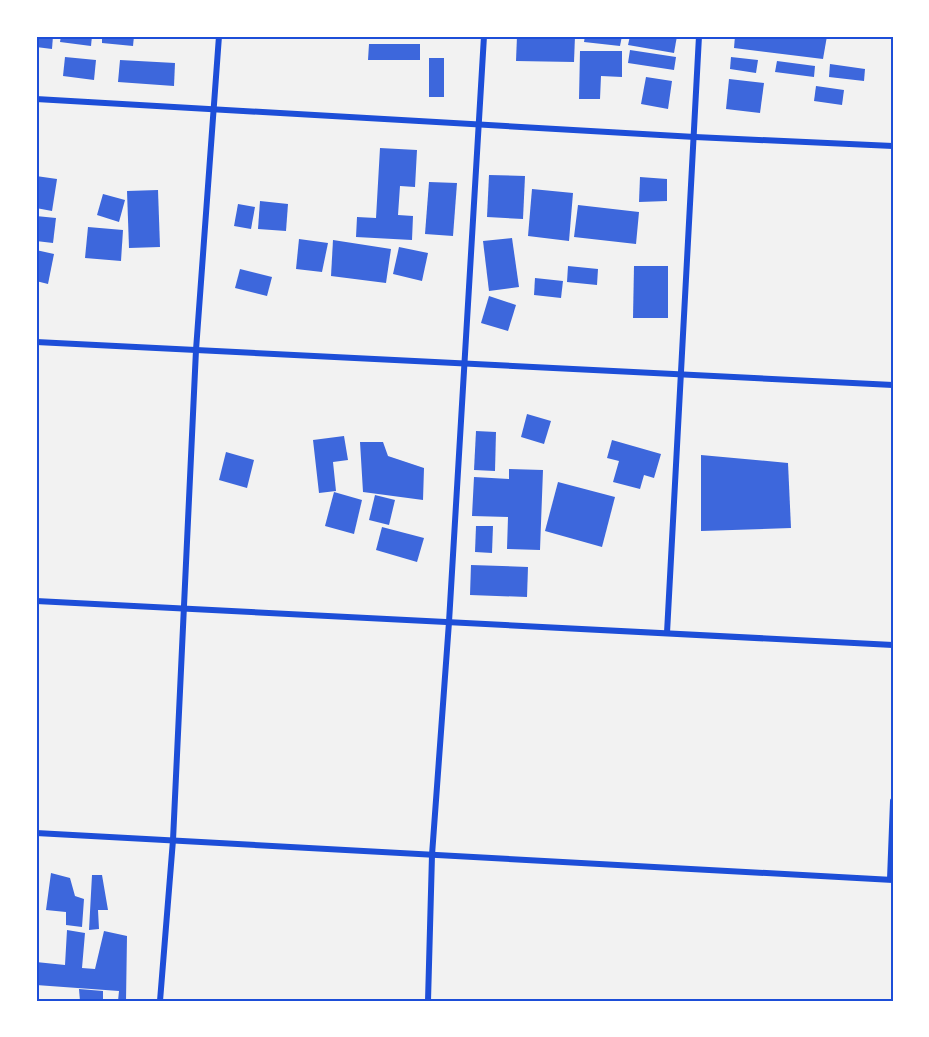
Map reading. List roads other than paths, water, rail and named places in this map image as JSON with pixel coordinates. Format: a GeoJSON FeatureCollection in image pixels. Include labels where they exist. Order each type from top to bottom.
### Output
{"type":"FeatureCollection","features":[{"type":"Feature","properties":{"kind":"street"},"geometry":{"type":"LineString","coordinates":[[160,1001],[173,840],[196,350],[219,36]]}},
{"type":"Feature","properties":{"kind":"street"},"geometry":{"type":"LineString","coordinates":[[428,1001],[432,855],[449,622],[484,36]]}},
{"type":"Feature","properties":{"kind":"street"},"geometry":{"type":"LineString","coordinates":[[667,633],[678,375],[695,137],[699,36]]}},
{"type":"Feature","properties":{"kind":"street"},"geometry":{"type":"LineString","coordinates":[[36,99],[695,137],[893,146]]}},
{"type":"Feature","properties":{"kind":"street"},"geometry":{"type":"LineString","coordinates":[[36,342],[893,385]]}},
{"type":"Feature","properties":{"kind":"street"},"geometry":{"type":"LineString","coordinates":[[36,601],[893,645]]}},
{"type":"Feature","properties":{"kind":"street"},"geometry":{"type":"LineString","coordinates":[[36,833],[891,880],[893,801]]}}]}
